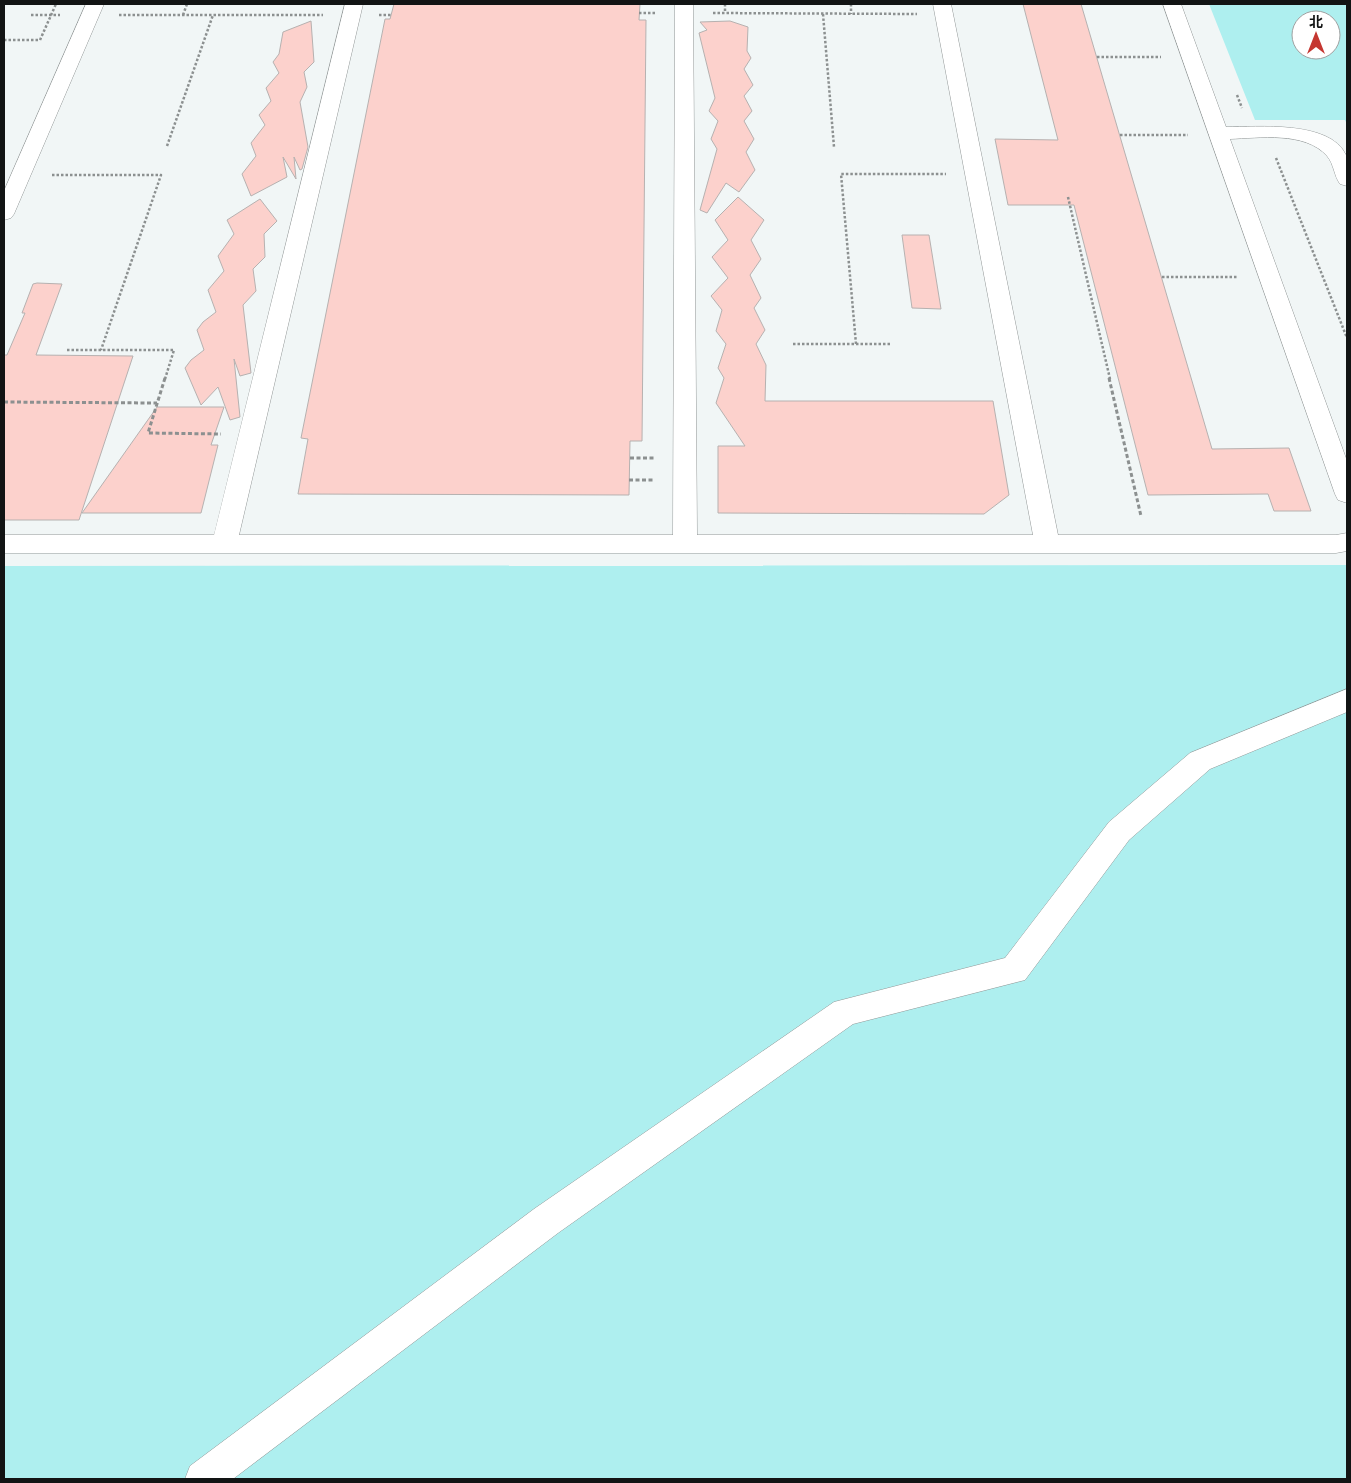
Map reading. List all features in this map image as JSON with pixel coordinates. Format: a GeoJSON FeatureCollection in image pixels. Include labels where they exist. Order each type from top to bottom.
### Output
{"type":"FeatureCollection","features":[{"type":"Feature","properties":{"kind":"street"},"geometry":{"type":"LineString","coordinates":[[1172,4],[1218,134],[1339,447],[1347,494]]}},
{"type":"Feature","properties":{"kind":"street"},"geometry":{"type":"LineString","coordinates":[[684,8],[685,544]]}},
{"type":"Feature","properties":{"kind":"street"},"geometry":{"type":"LineString","coordinates":[[4,214],[92,9]]}},
{"type":"Feature","properties":{"kind":"street"},"geometry":{"type":"LineString","coordinates":[[224,544],[352,9]]}},
{"type":"Feature","properties":{"kind":"street"},"geometry":{"type":"LineString","coordinates":[[943,9],[1047,544]]}},
{"type":"Feature","properties":{"kind":"street"},"geometry":{"type":"LineString","coordinates":[[1218,134],[1309,136],[1335,153],[1347,180]]}},
{"type":"Feature","properties":{"kind":"street"},"geometry":{"type":"LineString","coordinates":[[4,544],[1336,544],[1347,542]]}},
{"type":"Feature","properties":{"kind":"street"},"geometry":{"type":"LineString","coordinates":[[203,1479],[546,1221],[845,1012],[1014,970],[1119,831],[1200,761],[1347,700]]}},
{"type":"Feature","properties":{"kind":"path"},"geometry":{"type":"LineString","coordinates":[[4,40],[40,40],[56,4]]}},
{"type":"Feature","properties":{"kind":"path"},"geometry":{"type":"LineString","coordinates":[[183,15],[187,4]]}},
{"type":"Feature","properties":{"kind":"path"},"geometry":{"type":"LineString","coordinates":[[725,4],[725,13]]}},
{"type":"Feature","properties":{"kind":"path"},"geometry":{"type":"LineString","coordinates":[[851,4],[851,14]]}},
{"type":"Feature","properties":{"kind":"path"},"geometry":{"type":"LineString","coordinates":[[639,13],[684,8],[725,13],[823,14],[943,9]]}},
{"type":"Feature","properties":{"kind":"path"},"geometry":{"type":"LineString","coordinates":[[31,15],[52,15],[92,9],[183,15],[352,9],[391,15]]}},
{"type":"Feature","properties":{"kind":"path"},"geometry":{"type":"LineString","coordinates":[[823,14],[834,147]]}},
{"type":"Feature","properties":{"kind":"path"},"geometry":{"type":"LineString","coordinates":[[167,146],[213,15]]}},
{"type":"Feature","properties":{"kind":"path"},"geometry":{"type":"LineString","coordinates":[[1097,57],[1162,57]]}},
{"type":"Feature","properties":{"kind":"path"},"geometry":{"type":"LineString","coordinates":[[1236,90],[1246,116]]}},
{"type":"Feature","properties":{"kind":"path"},"geometry":{"type":"LineString","coordinates":[[1267,134],[1347,338]]}},
{"type":"Feature","properties":{"kind":"path"},"geometry":{"type":"LineString","coordinates":[[1120,136],[1189,135]]}},
{"type":"Feature","properties":{"kind":"path"},"geometry":{"type":"LineString","coordinates":[[21,174],[161,175],[101,350]]}},
{"type":"Feature","properties":{"kind":"path"},"geometry":{"type":"LineString","coordinates":[[856,344],[841,174],[975,174]]}},
{"type":"Feature","properties":{"kind":"path"},"geometry":{"type":"LineString","coordinates":[[1068,197],[1142,522]]}},
{"type":"Feature","properties":{"kind":"path"},"geometry":{"type":"LineString","coordinates":[[1162,277],[1239,277]]}},
{"type":"Feature","properties":{"kind":"path"},"geometry":{"type":"LineString","coordinates":[[793,344],[890,344]]}},
{"type":"Feature","properties":{"kind":"path"},"geometry":{"type":"LineString","coordinates":[[67,350],[174,350],[148,433],[250,434]]}},
{"type":"Feature","properties":{"kind":"path"},"geometry":{"type":"LineString","coordinates":[[4,402],[158,403]]}},
{"type":"Feature","properties":{"kind":"shaded area"},"geometry":{"type":"Polygon","coordinates":[[[1209,4],[1347,4],[1347,124],[1345,120],[1255,120],[1209,4]]]}},
{"type":"Feature","properties":{"kind":"shaded area"},"geometry":{"type":"Polygon","coordinates":[[[1347,565],[1347,1479],[4,1479],[4,566],[1347,565]]]}},
{"type":"Feature","properties":{"kind":"building"},"geometry":{"type":"Polygon","coordinates":[[[394,4],[640,4],[639,20],[646,20],[642,441],[630,441],[629,495],[298,494],[308,439],[301,438],[385,19],[390,19],[394,4]]]}},
{"type":"Feature","properties":{"kind":"building"},"geometry":{"type":"Polygon","coordinates":[[[1023,4],[1081,4],[1212,449],[1289,448],[1311,511],[1274,511],[1268,494],[1148,495],[1074,205],[1008,205],[995,139],[1058,140],[1023,4]]]}},
{"type":"Feature","properties":{"kind":"building"},"geometry":{"type":"Polygon","coordinates":[[[311,21],[314,62],[304,72],[307,87],[300,102],[308,147],[302,169],[300,170],[294,157],[296,179],[283,157],[287,177],[251,196],[242,174],[256,156],[251,143],[265,125],[259,115],[271,101],[266,88],[279,73],[273,62],[279,54],[283,32],[311,21]]]}},
{"type":"Feature","properties":{"kind":"building"},"geometry":{"type":"Polygon","coordinates":[[[730,21],[748,27],[747,51],[751,58],[744,69],[753,85],[744,96],[752,111],[744,121],[754,139],[746,152],[755,170],[739,192],[726,183],[707,213],[700,210],[717,149],[711,139],[718,121],[709,111],[715,98],[699,33],[707,30],[700,22],[730,21]]]}},
{"type":"Feature","properties":{"kind":"building"},"geometry":{"type":"Polygon","coordinates":[[[738,197],[764,220],[751,240],[761,259],[750,275],[761,298],[754,308],[765,330],[756,344],[766,365],[765,401],[993,401],[1009,495],[984,514],[718,513],[718,446],[745,446],[716,403],[724,378],[718,368],[726,344],[716,331],[722,310],[711,296],[728,278],[712,257],[728,240],[715,220],[738,197]]]}},
{"type":"Feature","properties":{"kind":"building"},"geometry":{"type":"Polygon","coordinates":[[[260,199],[277,221],[264,234],[265,257],[253,269],[256,291],[243,305],[251,373],[240,376],[234,359],[240,417],[230,420],[218,387],[201,405],[185,368],[191,360],[204,350],[197,330],[203,322],[216,312],[208,290],[224,271],[218,256],[234,234],[227,220],[260,199]]]}},
{"type":"Feature","properties":{"kind":"building"},"geometry":{"type":"Polygon","coordinates":[[[902,235],[929,235],[941,309],[912,308],[902,235]]]}},
{"type":"Feature","properties":{"kind":"building"},"geometry":{"type":"Polygon","coordinates":[[[33,284],[62,284],[36,355],[133,356],[79,520],[4,520],[4,355],[7,355],[25,313],[22,313],[33,284]]]}},
{"type":"Feature","properties":{"kind":"building"},"geometry":{"type":"Polygon","coordinates":[[[157,407],[224,407],[211,445],[218,445],[201,513],[82,513],[157,407]]]}}]}
